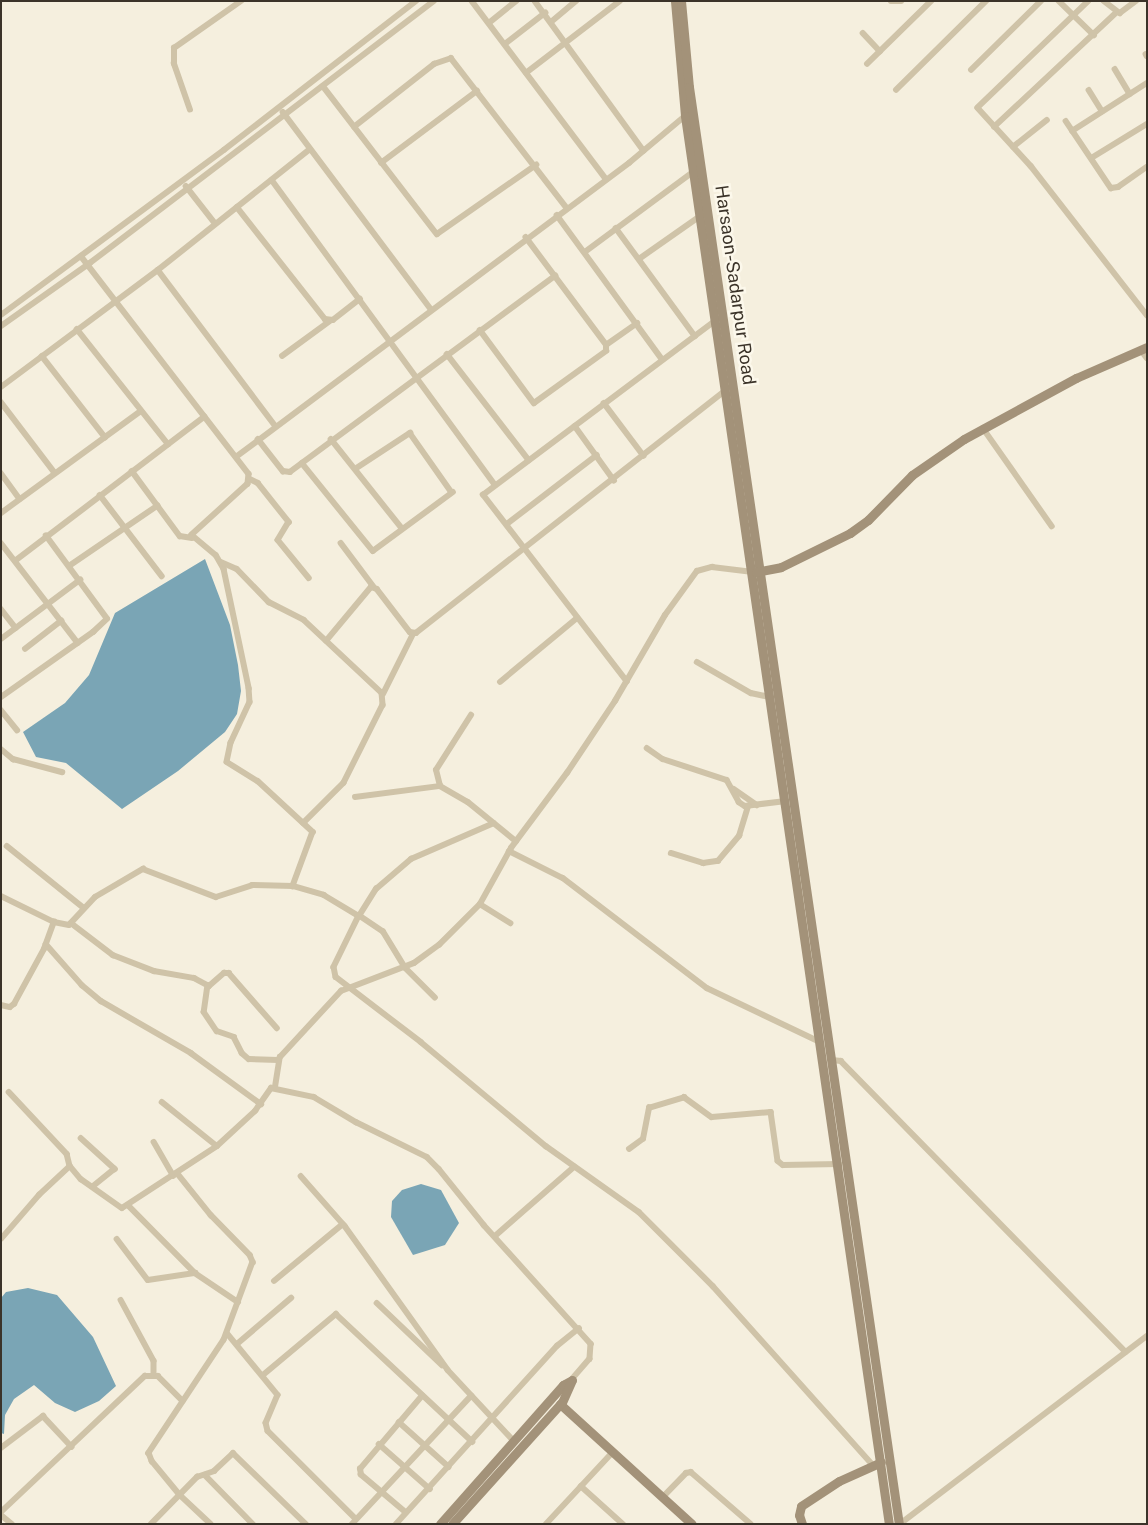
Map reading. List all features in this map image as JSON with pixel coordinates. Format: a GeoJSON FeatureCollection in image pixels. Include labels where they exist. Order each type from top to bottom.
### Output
{"type":"FeatureCollection","features":[{"type":"Feature","properties":{"kind":"street"},"geometry":{"type":"LineString","coordinates":[[190,110],[172,56],[174,48],[241,1]]}},
{"type":"Feature","properties":{"kind":"street"},"geometry":{"type":"LineString","coordinates":[[10,319],[3,311],[81,256],[280,108],[416,1]]}},
{"type":"Feature","properties":{"kind":"street"},"geometry":{"type":"LineString","coordinates":[[1,326],[87,265],[434,1]]}},
{"type":"Feature","properties":{"kind":"street"},"geometry":{"type":"LineString","coordinates":[[472,1],[606,179]]}},
{"type":"Feature","properties":{"kind":"street"},"geometry":{"type":"LineString","coordinates":[[488,23],[516,1]]}},
{"type":"Feature","properties":{"kind":"street"},"geometry":{"type":"LineString","coordinates":[[536,1],[644,151]]}},
{"type":"Feature","properties":{"kind":"street"},"geometry":{"type":"LineString","coordinates":[[551,22],[576,1]]}},
{"type":"Feature","properties":{"kind":"street"},"geometry":{"type":"LineString","coordinates":[[526,73],[620,1]]}},
{"type":"Feature","properties":{"kind":"street"},"geometry":{"type":"LineString","coordinates":[[891,1],[901,1]]}},
{"type":"Feature","properties":{"kind":"street"},"geometry":{"type":"LineString","coordinates":[[867,64],[931,1]]}},
{"type":"Feature","properties":{"kind":"street"},"geometry":{"type":"LineString","coordinates":[[896,90],[986,1]]}},
{"type":"Feature","properties":{"kind":"street"},"geometry":{"type":"LineString","coordinates":[[971,70],[1041,1]]}},
{"type":"Feature","properties":{"kind":"street"},"geometry":{"type":"LineString","coordinates":[[1060,1],[1094,34]]}},
{"type":"Feature","properties":{"kind":"street"},"geometry":{"type":"LineString","coordinates":[[1090,1],[978,107],[1082,230],[1147,315]]}},
{"type":"Feature","properties":{"kind":"street"},"geometry":{"type":"LineString","coordinates":[[1104,1],[1116,13]]}},
{"type":"Feature","properties":{"kind":"street"},"geometry":{"type":"LineString","coordinates":[[994,126],[1116,13],[1122,13],[1136,1]]}},
{"type":"Feature","properties":{"kind":"street","name":"Harsaon-Sadarpur Road"},"geometry":{"type":"LineString","coordinates":[[678,2],[685,116],[755,572]]}},
{"type":"Feature","properties":{"kind":"street","name":"Harsaon-Sadarpur Road"},"geometry":{"type":"LineString","coordinates":[[678,2],[755,572]]}},
{"type":"Feature","properties":{"kind":"street"},"geometry":{"type":"LineString","coordinates":[[505,44],[545,13]]}},
{"type":"Feature","properties":{"kind":"street"},"geometry":{"type":"LineString","coordinates":[[863,33],[880,51]]}},
{"type":"Feature","properties":{"kind":"street"},"geometry":{"type":"LineString","coordinates":[[354,127],[443,58],[454,61],[536,165],[567,208]]}},
{"type":"Feature","properties":{"kind":"street"},"geometry":{"type":"LineString","coordinates":[[1115,68],[1130,94]]}},
{"type":"Feature","properties":{"kind":"street"},"geometry":{"type":"LineString","coordinates":[[1072,131],[1147,83]]}},
{"type":"Feature","properties":{"kind":"street"},"geometry":{"type":"LineString","coordinates":[[323,86],[433,231],[439,234],[536,165]]}},
{"type":"Feature","properties":{"kind":"street"},"geometry":{"type":"LineString","coordinates":[[1089,90],[1102,111]]}},
{"type":"Feature","properties":{"kind":"street"},"geometry":{"type":"LineString","coordinates":[[381,163],[477,91]]}},
{"type":"Feature","properties":{"kind":"street"},"geometry":{"type":"LineString","coordinates":[[280,108],[430,309]]}},
{"type":"Feature","properties":{"kind":"street"},"geometry":{"type":"LineString","coordinates":[[236,457],[275,425],[644,151],[685,116]]}},
{"type":"Feature","properties":{"kind":"street"},"geometry":{"type":"LineString","coordinates":[[1013,147],[1047,120]]}},
{"type":"Feature","properties":{"kind":"street"},"geometry":{"type":"LineString","coordinates":[[1066,121],[1086,154],[1093,157],[1113,189],[1147,167]]}},
{"type":"Feature","properties":{"kind":"street"},"geometry":{"type":"LineString","coordinates":[[1093,157],[1147,124]]}},
{"type":"Feature","properties":{"kind":"street"},"geometry":{"type":"LineString","coordinates":[[1,386],[158,270],[310,149]]}},
{"type":"Feature","properties":{"kind":"street"},"geometry":{"type":"LineString","coordinates":[[585,252],[693,172]]}},
{"type":"Feature","properties":{"kind":"street"},"geometry":{"type":"LineString","coordinates":[[272,180],[495,485]]}},
{"type":"Feature","properties":{"kind":"street"},"geometry":{"type":"LineString","coordinates":[[182,181],[215,224]]}},
{"type":"Feature","properties":{"kind":"street"},"geometry":{"type":"LineString","coordinates":[[237,207],[325,320],[330,321]]}},
{"type":"Feature","properties":{"kind":"street"},"geometry":{"type":"LineString","coordinates":[[557,215],[662,360]]}},
{"type":"Feature","properties":{"kind":"street"},"geometry":{"type":"LineString","coordinates":[[639,259],[700,217]]}},
{"type":"Feature","properties":{"kind":"street"},"geometry":{"type":"LineString","coordinates":[[616,228],[696,336]]}},
{"type":"Feature","properties":{"kind":"street"},"geometry":{"type":"LineString","coordinates":[[480,330],[534,403],[605,353],[606,345],[526,238]]}},
{"type":"Feature","properties":{"kind":"street"},"geometry":{"type":"LineString","coordinates":[[81,256],[204,418],[236,457],[250,479],[258,483],[289,522],[278,540],[309,578]]}},
{"type":"Feature","properties":{"kind":"street"},"geometry":{"type":"LineString","coordinates":[[158,270],[275,425]]}},
{"type":"Feature","properties":{"kind":"street"},"geometry":{"type":"LineString","coordinates":[[258,439],[286,473],[555,276]]}},
{"type":"Feature","properties":{"kind":"street"},"geometry":{"type":"LineString","coordinates":[[282,356],[360,299]]}},
{"type":"Feature","properties":{"kind":"street"},"geometry":{"type":"LineString","coordinates":[[627,682],[507,524],[483,496],[495,485],[715,321]]}},
{"type":"Feature","properties":{"kind":"street"},"geometry":{"type":"LineString","coordinates":[[606,345],[637,323]]}},
{"type":"Feature","properties":{"kind":"street"},"geometry":{"type":"LineString","coordinates":[[77,329],[168,444]]}},
{"type":"Feature","properties":{"kind":"street"},"geometry":{"type":"LineString","coordinates":[[275,1087],[278,1060],[348,986],[405,968],[439,945],[480,904],[509,851],[567,773],[627,682],[665,615],[697,571],[712,567],[755,572],[782,568],[858,528],[912,475],[983,428],[1076,378],[1144,348],[1147,358]]}},
{"type":"Feature","properties":{"kind":"street"},"geometry":{"type":"LineString","coordinates":[[447,354],[529,460]]}},
{"type":"Feature","properties":{"kind":"street"},"geometry":{"type":"LineString","coordinates":[[42,356],[105,436]]}},
{"type":"Feature","properties":{"kind":"street"},"geometry":{"type":"LineString","coordinates":[[304,823],[341,787],[383,706],[383,694],[414,634],[525,550],[726,390]]}},
{"type":"Feature","properties":{"kind":"street"},"geometry":{"type":"LineString","coordinates":[[1,402],[55,472]]}},
{"type":"Feature","properties":{"kind":"street"},"geometry":{"type":"LineString","coordinates":[[604,403],[644,456]]}},
{"type":"Feature","properties":{"kind":"street"},"geometry":{"type":"LineString","coordinates":[[1,513],[141,411]]}},
{"type":"Feature","properties":{"kind":"street"},"geometry":{"type":"LineString","coordinates":[[15,561],[204,418]]}},
{"type":"Feature","properties":{"kind":"street"},"geometry":{"type":"LineString","coordinates":[[575,426],[614,480]]}},
{"type":"Feature","properties":{"kind":"street"},"geometry":{"type":"LineString","coordinates":[[983,428],[1052,526]]}},
{"type":"Feature","properties":{"kind":"street"},"geometry":{"type":"LineString","coordinates":[[302,463],[372,551],[401,527],[452,491],[410,433],[355,469]]}},
{"type":"Feature","properties":{"kind":"street"},"geometry":{"type":"LineString","coordinates":[[331,439],[401,527]]}},
{"type":"Feature","properties":{"kind":"street"},"geometry":{"type":"LineString","coordinates":[[507,524],[597,455]]}},
{"type":"Feature","properties":{"kind":"street"},"geometry":{"type":"LineString","coordinates":[[132,471],[180,536],[192,538],[221,562],[237,569],[265,600],[295,613],[383,694]]}},
{"type":"Feature","properties":{"kind":"street"},"geometry":{"type":"LineString","coordinates":[[1,473],[20,499]]}},
{"type":"Feature","properties":{"kind":"street"},"geometry":{"type":"LineString","coordinates":[[192,538],[195,530],[238,494],[250,479]]}},
{"type":"Feature","properties":{"kind":"street"},"geometry":{"type":"LineString","coordinates":[[100,495],[162,576]]}},
{"type":"Feature","properties":{"kind":"street"},"geometry":{"type":"LineString","coordinates":[[69,566],[126,530],[157,506]]}},
{"type":"Feature","properties":{"kind":"street"},"geometry":{"type":"LineString","coordinates":[[1,697],[78,643],[107,619],[46,536]]}},
{"type":"Feature","properties":{"kind":"street"},"geometry":{"type":"LineString","coordinates":[[1,543],[78,643]]}},
{"type":"Feature","properties":{"kind":"street"},"geometry":{"type":"LineString","coordinates":[[341,543],[374,587],[414,634]]}},
{"type":"Feature","properties":{"kind":"street"},"geometry":{"type":"LineString","coordinates":[[221,562],[240,636],[251,696],[226,760],[258,781],[304,823],[313,834],[293,886]]}},
{"type":"Feature","properties":{"kind":"street"},"geometry":{"type":"LineString","coordinates":[[755,572],[770,697],[820,1042],[829,1062],[839,1164],[877,1464],[889,1524]]}},
{"type":"Feature","properties":{"kind":"street"},"geometry":{"type":"LineString","coordinates":[[755,572],[900,1524],[1147,1336]]}},
{"type":"Feature","properties":{"kind":"street"},"geometry":{"type":"LineString","coordinates":[[1,639],[80,580]]}},
{"type":"Feature","properties":{"kind":"street"},"geometry":{"type":"LineString","coordinates":[[326,641],[367,589],[374,587]]}},
{"type":"Feature","properties":{"kind":"street"},"geometry":{"type":"LineString","coordinates":[[1,609],[16,628]]}},
{"type":"Feature","properties":{"kind":"street"},"geometry":{"type":"LineString","coordinates":[[500,682],[577,618]]}},
{"type":"Feature","properties":{"kind":"street"},"geometry":{"type":"LineString","coordinates":[[26,649],[61,621]]}},
{"type":"Feature","properties":{"kind":"street"},"geometry":{"type":"LineString","coordinates":[[697,662],[751,693],[770,697]]}},
{"type":"Feature","properties":{"kind":"street"},"geometry":{"type":"LineString","coordinates":[[1,710],[17,730]]}},
{"type":"Feature","properties":{"kind":"street"},"geometry":{"type":"LineString","coordinates":[[471,715],[436,770],[440,786],[494,823],[516,841]]}},
{"type":"Feature","properties":{"kind":"street"},"geometry":{"type":"LineString","coordinates":[[647,748],[663,759],[721,777],[731,787],[759,806]]}},
{"type":"Feature","properties":{"kind":"street"},"geometry":{"type":"LineString","coordinates":[[1,749],[13,759],[62,772]]}},
{"type":"Feature","properties":{"kind":"street"},"geometry":{"type":"LineString","coordinates":[[355,797],[440,786]]}},
{"type":"Feature","properties":{"kind":"street"},"geometry":{"type":"LineString","coordinates":[[731,787],[739,802],[748,806],[786,801]]}},
{"type":"Feature","properties":{"kind":"street"},"geometry":{"type":"LineString","coordinates":[[671,853],[699,863],[718,860],[739,836],[748,806]]}},
{"type":"Feature","properties":{"kind":"street"},"geometry":{"type":"LineString","coordinates":[[494,823],[411,860],[376,889],[359,916],[334,969],[336,977],[574,1167],[633,1207],[706,1278],[877,1464]]}},
{"type":"Feature","properties":{"kind":"street"},"geometry":{"type":"LineString","coordinates":[[8,846],[84,908]]}},
{"type":"Feature","properties":{"kind":"street"},"geometry":{"type":"LineString","coordinates":[[509,851],[564,878],[703,986],[820,1042]]}},
{"type":"Feature","properties":{"kind":"street"},"geometry":{"type":"LineString","coordinates":[[1,896],[65,926],[71,923],[102,892],[143,869],[216,897],[252,885],[293,886],[324,895],[383,932],[405,968],[435,998]]}},
{"type":"Feature","properties":{"kind":"street"},"geometry":{"type":"LineString","coordinates":[[480,904],[511,923]]}},
{"type":"Feature","properties":{"kind":"street"},"geometry":{"type":"LineString","coordinates":[[1,1005],[10,1007],[14,1004],[46,944],[54,922]]}},
{"type":"Feature","properties":{"kind":"street"},"geometry":{"type":"LineString","coordinates":[[71,923],[120,959],[154,971],[194,978],[208,985]]}},
{"type":"Feature","properties":{"kind":"street"},"geometry":{"type":"LineString","coordinates":[[46,944],[82,985],[101,1001],[193,1054],[261,1104]]}},
{"type":"Feature","properties":{"kind":"street"},"geometry":{"type":"LineString","coordinates":[[208,985],[229,973],[277,1028]]}},
{"type":"Feature","properties":{"kind":"street"},"geometry":{"type":"LineString","coordinates":[[208,985],[204,1012],[217,1031],[234,1037],[242,1053],[249,1059],[278,1060]]}},
{"type":"Feature","properties":{"kind":"street"},"geometry":{"type":"LineString","coordinates":[[829,1062],[841,1061],[1126,1352]]}},
{"type":"Feature","properties":{"kind":"street"},"geometry":{"type":"LineString","coordinates":[[9,1092],[67,1154],[70,1166],[119,1208],[128,1205],[176,1175],[217,1146],[261,1104],[271,1088],[275,1087],[314,1097],[356,1122],[427,1157],[592,1344],[593,1353],[572,1380],[563,1385],[515,1442],[510,1453]]}},
{"type":"Feature","properties":{"kind":"street"},"geometry":{"type":"LineString","coordinates":[[629,1149],[643,1139],[649,1108],[684,1097],[712,1117],[771,1112],[778,1161],[783,1166],[839,1164]]}},
{"type":"Feature","properties":{"kind":"street"},"geometry":{"type":"LineString","coordinates":[[162,1102],[217,1146]]}},
{"type":"Feature","properties":{"kind":"street"},"geometry":{"type":"LineString","coordinates":[[80,1138],[115,1169],[93,1187]]}},
{"type":"Feature","properties":{"kind":"street"},"geometry":{"type":"LineString","coordinates":[[154,1142],[176,1175],[252,1258],[251,1272],[227,1333],[149,1453],[152,1462],[180,1495],[211,1524]]}},
{"type":"Feature","properties":{"kind":"street"},"geometry":{"type":"LineString","coordinates":[[1,1239],[38,1195],[70,1166]]}},
{"type":"Feature","properties":{"kind":"street"},"geometry":{"type":"LineString","coordinates":[[495,1236],[574,1167]]}},
{"type":"Feature","properties":{"kind":"street"},"geometry":{"type":"LineString","coordinates":[[301,1176],[343,1224],[448,1370],[515,1442]]}},
{"type":"Feature","properties":{"kind":"street"},"geometry":{"type":"LineString","coordinates":[[128,1205],[195,1273],[238,1302]]}},
{"type":"Feature","properties":{"kind":"street"},"geometry":{"type":"LineString","coordinates":[[274,1281],[343,1224]]}},
{"type":"Feature","properties":{"kind":"street"},"geometry":{"type":"LineString","coordinates":[[117,1239],[148,1280],[195,1273]]}},
{"type":"Feature","properties":{"kind":"street"},"geometry":{"type":"LineString","coordinates":[[237,1344],[291,1298]]}},
{"type":"Feature","properties":{"kind":"street"},"geometry":{"type":"LineString","coordinates":[[121,1300],[154,1361],[154,1374],[183,1400]]}},
{"type":"Feature","properties":{"kind":"street"},"geometry":{"type":"LineString","coordinates":[[377,1303],[424,1351],[448,1370]]}},
{"type":"Feature","properties":{"kind":"street"},"geometry":{"type":"LineString","coordinates":[[263,1375],[336,1314],[472,1442]]}},
{"type":"Feature","properties":{"kind":"street"},"geometry":{"type":"LineString","coordinates":[[396,1524],[430,1489],[552,1352],[579,1328]]}},
{"type":"Feature","properties":{"kind":"street"},"geometry":{"type":"LineString","coordinates":[[227,1333],[263,1375],[278,1398],[266,1423],[267,1429],[354,1521],[447,1419],[471,1396]]}},
{"type":"Feature","properties":{"kind":"street"},"geometry":{"type":"LineString","coordinates":[[12,1524],[2,1510],[72,1447],[145,1376],[154,1374]]}},
{"type":"Feature","properties":{"kind":"street"},"geometry":{"type":"LineString","coordinates":[[440,1524],[452,1520],[510,1453],[560,1404],[573,1384],[572,1380]]}},
{"type":"Feature","properties":{"kind":"street"},"geometry":{"type":"LineString","coordinates":[[406,1513],[360,1472],[379,1444],[422,1396]]}},
{"type":"Feature","properties":{"kind":"street"},"geometry":{"type":"LineString","coordinates":[[560,1404],[692,1524]]}},
{"type":"Feature","properties":{"kind":"street"},"geometry":{"type":"LineString","coordinates":[[1,1448],[43,1416],[72,1447]]}},
{"type":"Feature","properties":{"kind":"street"},"geometry":{"type":"LineString","coordinates":[[399,1422],[449,1467]]}},
{"type":"Feature","properties":{"kind":"street"},"geometry":{"type":"LineString","coordinates":[[379,1444],[430,1489]]}},
{"type":"Feature","properties":{"kind":"street"},"geometry":{"type":"LineString","coordinates":[[546,1524],[613,1452]]}},
{"type":"Feature","properties":{"kind":"street"},"geometry":{"type":"LineString","coordinates":[[151,1524],[197,1477],[214,1471],[234,1453],[306,1524]]}},
{"type":"Feature","properties":{"kind":"street"},"geometry":{"type":"LineString","coordinates":[[802,1524],[799,1515],[801,1506],[839,1481],[877,1464]]}},
{"type":"Feature","properties":{"kind":"street"},"geometry":{"type":"LineString","coordinates":[[663,1497],[686,1472],[692,1472],[751,1524]]}},
{"type":"Feature","properties":{"kind":"street"},"geometry":{"type":"LineString","coordinates":[[204,1475],[253,1524]]}},
{"type":"Feature","properties":{"kind":"street"},"geometry":{"type":"LineString","coordinates":[[581,1486],[623,1524]]}},
{"type":"Feature","properties":{"kind":"street"},"geometry":{"type":"LineString","coordinates":[[612,1524],[617,1518]]}},
{"type":"Feature","properties":{"kind":"water"},"geometry":{"type":"Polygon","coordinates":[[[205,559],[230,625],[241,691],[237,714],[225,732],[178,771],[122,809],[66,763],[36,757],[23,732],[65,703],[89,675],[115,613],[205,559]]]}},
{"type":"Feature","properties":{"kind":"water"},"geometry":{"type":"Polygon","coordinates":[[[421,1184],[441,1190],[459,1223],[445,1245],[413,1255],[391,1217],[392,1201],[402,1190],[421,1184]]]}},
{"type":"Feature","properties":{"kind":"water"},"geometry":{"type":"Polygon","coordinates":[[[28,1288],[57,1295],[93,1337],[116,1386],[99,1401],[75,1412],[55,1403],[34,1385],[14,1399],[5,1415],[4,1434],[1,1433],[1,1298],[6,1292],[28,1288]]]}}]}
